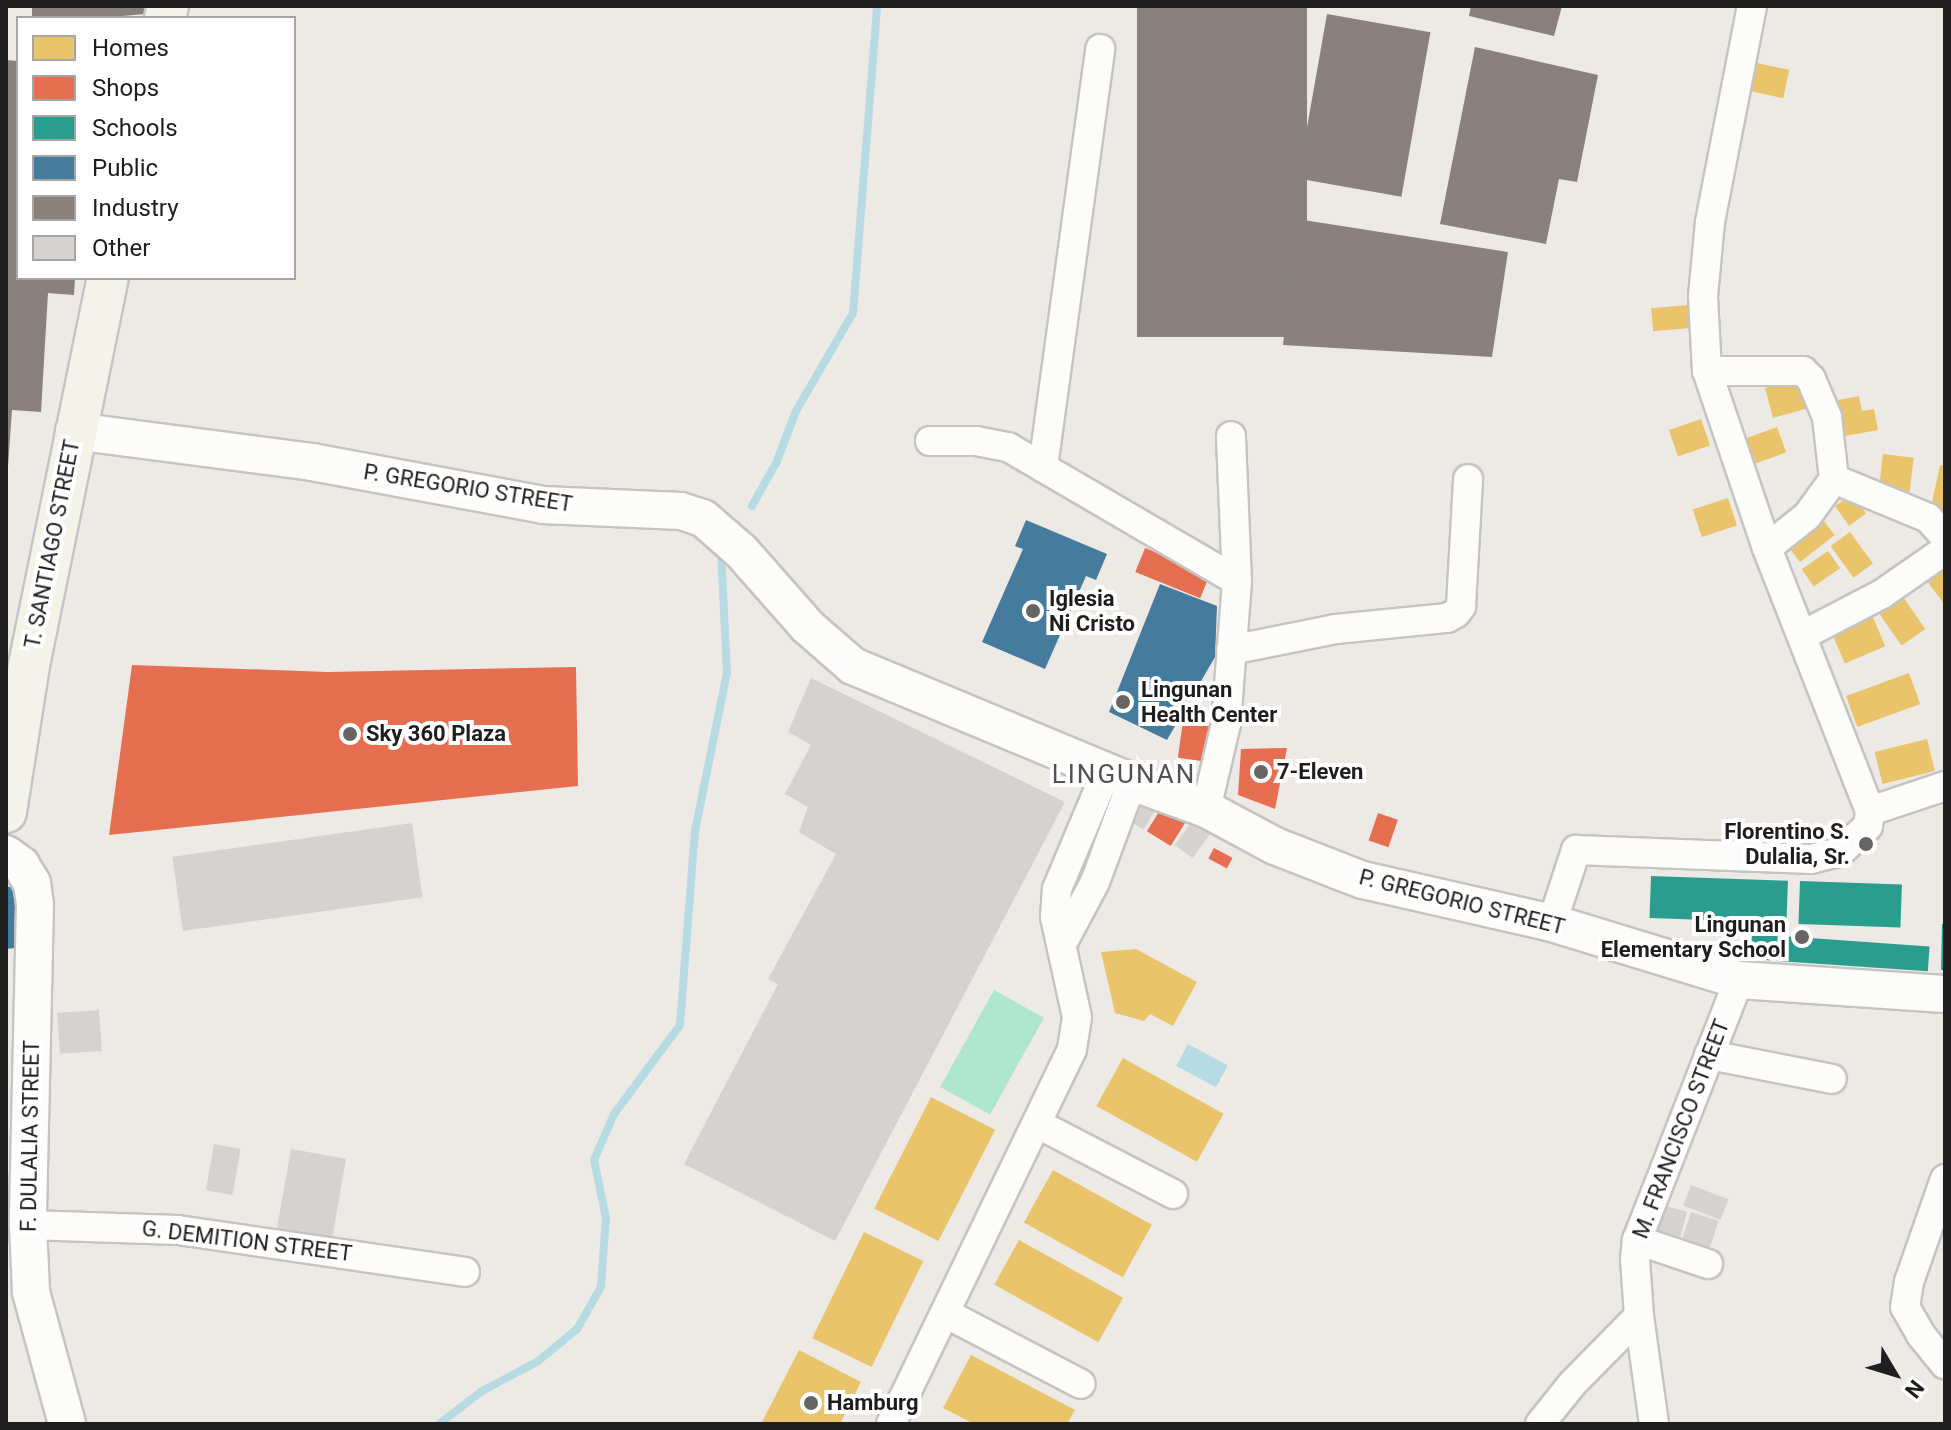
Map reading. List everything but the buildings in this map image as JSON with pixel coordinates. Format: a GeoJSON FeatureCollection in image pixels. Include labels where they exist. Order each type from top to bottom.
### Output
{"type":"FeatureCollection","features":[{"type":"Feature","properties":{"kind":"main road","name":"T. SANTIAGO STREET"},"geometry":{"type":"LineString","coordinates":[[6,812],[29,665],[74,431],[108,280]]}},
{"type":"Feature","properties":{"kind":"street"},"geometry":{"type":"LineString","coordinates":[[1552,923],[1576,850],[1811,859],[1840,852],[1868,826],[1870,811],[1767,548],[1707,371],[1703,296],[1710,222],[1752,6]]}},
{"type":"Feature","properties":{"kind":"street"},"geometry":{"type":"LineString","coordinates":[[1043,467],[1100,49]]}},
{"type":"Feature","properties":{"kind":"street"},"geometry":{"type":"LineString","coordinates":[[1707,371],[1803,371],[1811,379],[1827,417],[1834,479],[1807,516],[1767,548]]}},
{"type":"Feature","properties":{"kind":"street","name":"P. GREGORIO STREET"},"geometry":{"type":"LineString","coordinates":[[74,431],[312,462],[543,505],[681,511],[703,518],[741,551],[808,627],[853,666],[1206,809],[1275,846],[1363,880],[1552,923],[1739,980],[1945,994]]}},
{"type":"Feature","properties":{"kind":"street"},"geometry":{"type":"LineString","coordinates":[[1206,809],[1226,724],[1237,581],[1231,436]]}},
{"type":"Feature","properties":{"kind":"street"},"geometry":{"type":"LineString","coordinates":[[930,441],[976,441],[1008,447],[1237,581]]}},
{"type":"Feature","properties":{"kind":"street"},"geometry":{"type":"LineString","coordinates":[[1231,650],[1336,629],[1447,618],[1456,613],[1461,606],[1468,479]]}},
{"type":"Feature","properties":{"kind":"street"},"geometry":{"type":"LineString","coordinates":[[1834,479],[1928,518],[1945,537]]}},
{"type":"Feature","properties":{"kind":"street"},"geometry":{"type":"LineString","coordinates":[[1803,635],[1882,594],[1945,550]]}},
{"type":"Feature","properties":{"kind":"street"},"geometry":{"type":"LineString","coordinates":[[891,1424],[1072,1049],[1077,1017],[1055,917],[1057,889],[1084,826],[1119,776]]}},
{"type":"Feature","properties":{"kind":"street"},"geometry":{"type":"LineString","coordinates":[[1062,944],[1095,882],[1113,837],[1119,776]]}},
{"type":"Feature","properties":{"kind":"street"},"geometry":{"type":"LineString","coordinates":[[1870,811],[1945,786]]}},
{"type":"Feature","properties":{"kind":"street"},"geometry":{"type":"LineString","coordinates":[[1084,826],[1113,837]]}},
{"type":"Feature","properties":{"kind":"street","name":"F. DULALIA STREET"},"geometry":{"type":"LineString","coordinates":[[6,854],[21,865],[32,883],[35,905],[28,1225],[31,1292],[50,1373],[67,1424]]}},
{"type":"Feature","properties":{"kind":"street","name":"M. FRANCISCO STREET"},"geometry":{"type":"LineString","coordinates":[[1654,1424],[1639,1316],[1635,1259],[1637,1240],[1739,980]]}},
{"type":"Feature","properties":{"kind":"street"},"geometry":{"type":"LineString","coordinates":[[1709,1055],[1832,1079]]}},
{"type":"Feature","properties":{"kind":"street"},"geometry":{"type":"LineString","coordinates":[[1038,1124],[1173,1194]]}},
{"type":"Feature","properties":{"kind":"street"},"geometry":{"type":"LineString","coordinates":[[1945,1179],[1909,1282],[1905,1307],[1945,1365]]}},
{"type":"Feature","properties":{"kind":"street","name":"G. DEMITION STREET"},"geometry":{"type":"LineString","coordinates":[[28,1225],[178,1230],[465,1272]]}},
{"type":"Feature","properties":{"kind":"street"},"geometry":{"type":"LineString","coordinates":[[1637,1240],[1708,1264]]}},
{"type":"Feature","properties":{"kind":"street"},"geometry":{"type":"LineString","coordinates":[[945,1313],[1081,1384]]}},
{"type":"Feature","properties":{"kind":"street"},"geometry":{"type":"LineString","coordinates":[[1540,1424],[1572,1384],[1639,1316]]}},
{"type":"Feature","properties":{"kind":"green space"},"geometry":{"type":"Polygon","coordinates":[[[994,990],[1044,1018],[990,1115],[940,1087],[994,990]]]}},
{"type":"Feature","properties":{"kind":"water"},"geometry":{"type":"Polygon","coordinates":[[[1188,1044],[1228,1065],[1216,1087],[1176,1066],[1188,1044]]]}},
{"type":"Feature","properties":{"kind":"waterway"},"geometry":{"type":"LineString","coordinates":[[752,506],[777,461],[796,411],[853,313],[877,6]]}},
{"type":"Feature","properties":{"kind":"waterway"},"geometry":{"type":"LineString","coordinates":[[439,1424],[482,1391],[537,1362],[577,1329],[601,1287],[606,1218],[594,1160],[614,1114],[680,1025],[695,831],[727,673],[721,550]]}},
{"type":"Feature","properties":{"kind":"place","name":"Iglesia Ni Cristo"},"geometry":{"type":"Point","coordinates":[1033,611]}},
{"type":"Feature","properties":{"kind":"place","name":"Lingunan Health Center"},"geometry":{"type":"Point","coordinates":[1123,702]}},
{"type":"Feature","properties":{"kind":"place","name":"Sky 360 Plaza"},"geometry":{"type":"Point","coordinates":[350,734]}},
{"type":"Feature","properties":{"kind":"place","name":"7-Eleven"},"geometry":{"type":"Point","coordinates":[1261,772]}},
{"type":"Feature","properties":{"kind":"place","name":"Florentino S. Dulalia, Sr."},"geometry":{"type":"Point","coordinates":[1866,844]}},
{"type":"Feature","properties":{"kind":"place","name":"Lingunan Elementary School"},"geometry":{"type":"Point","coordinates":[1802,937]}},
{"type":"Feature","properties":{"kind":"place","name":"Hamburg"},"geometry":{"type":"Point","coordinates":[811,1403]}},
{"type":"Feature","properties":{"kind":"district","name":"LINGUNAN"},"geometry":{"type":"Point","coordinates":[1124,775]}}]}
